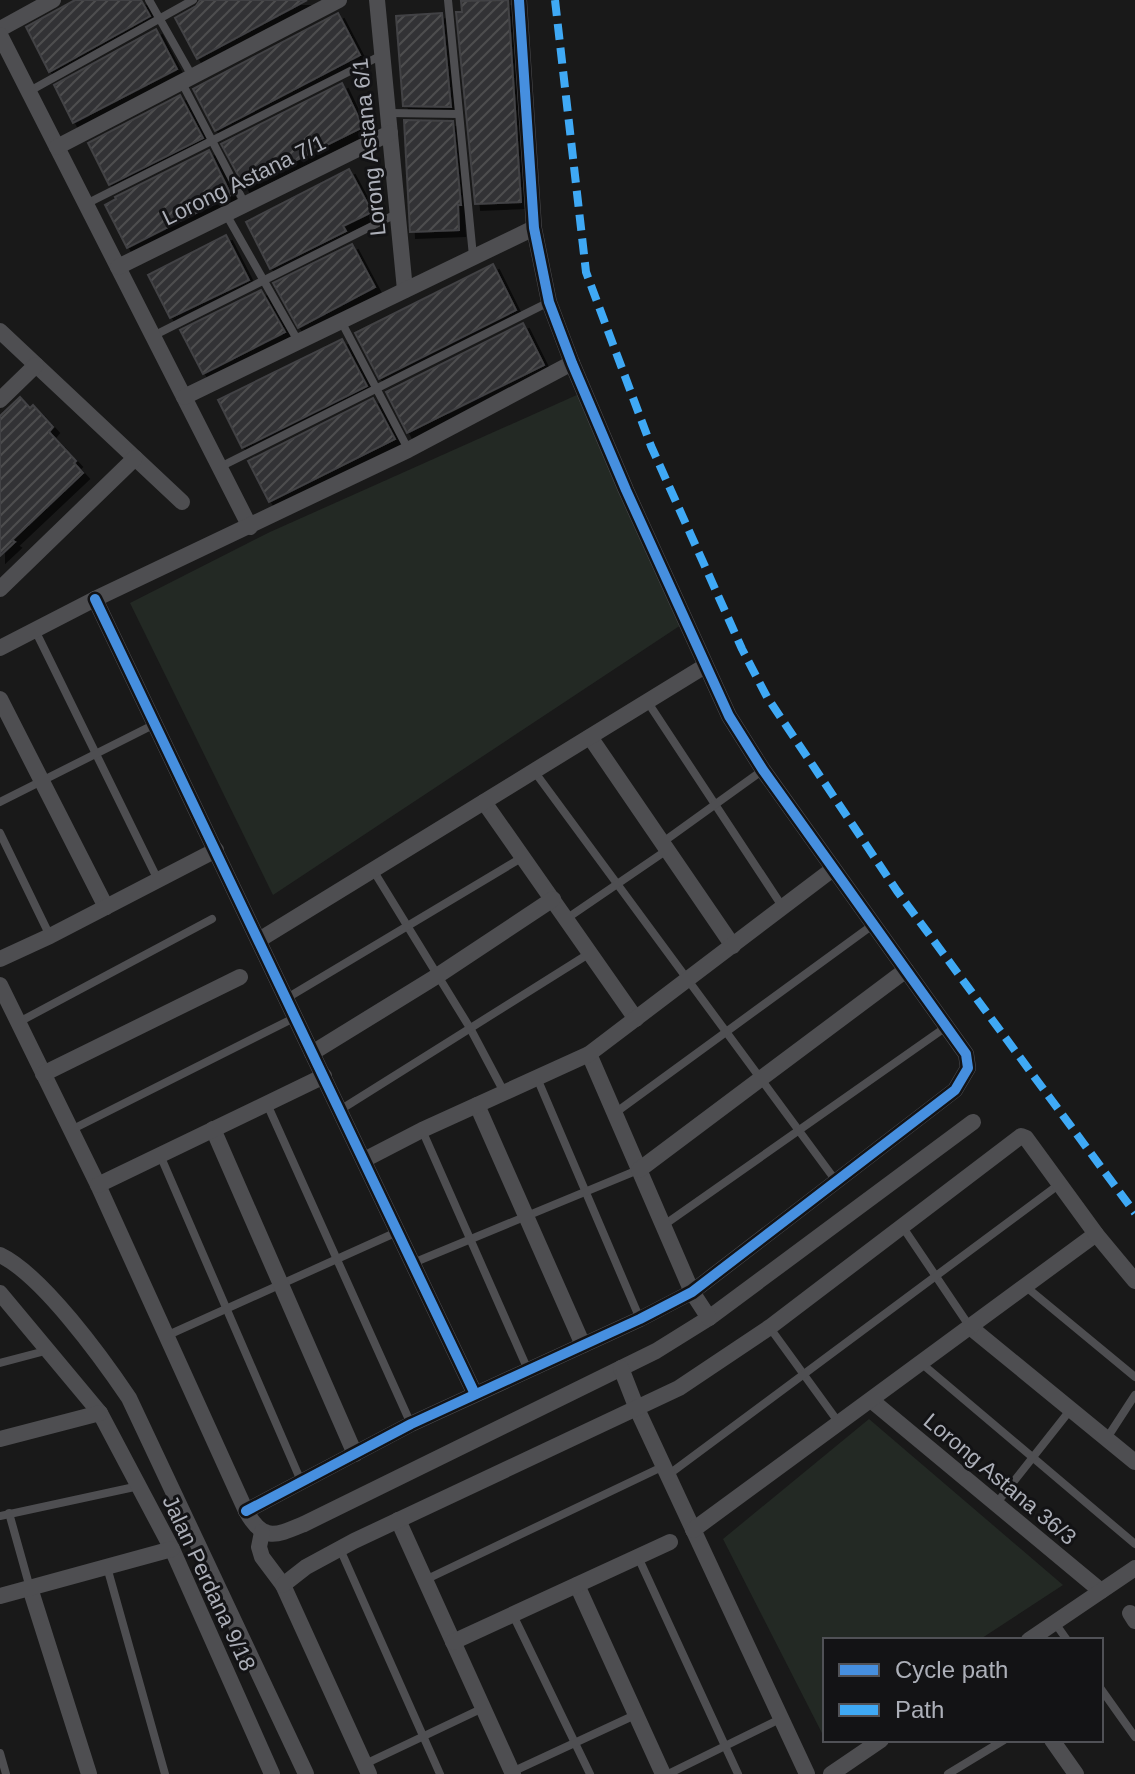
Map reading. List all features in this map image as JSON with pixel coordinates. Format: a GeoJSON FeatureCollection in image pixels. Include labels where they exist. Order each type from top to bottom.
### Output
{"type":"FeatureCollection","features":[{"type":"Feature","properties":{"kind":"street"},"geometry":{"type":"LineString","coordinates":[[0,29],[53,0]]}},
{"type":"Feature","properties":{"kind":"street"},"geometry":{"type":"LineString","coordinates":[[57,147],[339,0]]}},
{"type":"Feature","properties":{"kind":"street","name":"Lorong Astana 6/1"},"geometry":{"type":"LineString","coordinates":[[377,0],[405,290]]}},
{"type":"Feature","properties":{"kind":"street"},"geometry":{"type":"LineString","coordinates":[[246,1511],[411,1424],[692,1292],[955,1090],[968,1068],[966,1054],[763,770],[729,716],[572,363],[549,302],[534,228],[519,0]]}},
{"type":"Feature","properties":{"kind":"street"},"geometry":{"type":"LineString","coordinates":[[0,35],[250,527]]}},
{"type":"Feature","properties":{"kind":"street","name":"Lorong Astana 7/1"},"geometry":{"type":"LineString","coordinates":[[118,267],[390,133]]}},
{"type":"Feature","properties":{"kind":"street"},"geometry":{"type":"LineString","coordinates":[[184,397],[534,228]]}},
{"type":"Feature","properties":{"kind":"street"},"geometry":{"type":"LineString","coordinates":[[0,331],[182,502]]}},
{"type":"Feature","properties":{"kind":"street"},"geometry":{"type":"LineString","coordinates":[[0,648],[95,599],[408,450],[572,363]]}},
{"type":"Feature","properties":{"kind":"street"},"geometry":{"type":"LineString","coordinates":[[0,400],[36,365]]}},
{"type":"Feature","properties":{"kind":"street"},"geometry":{"type":"LineString","coordinates":[[0,589],[135,458]]}},
{"type":"Feature","properties":{"kind":"street"},"geometry":{"type":"LineString","coordinates":[[95,599],[475,1394]]}},
{"type":"Feature","properties":{"kind":"street"},"geometry":{"type":"LineString","coordinates":[[259,940],[705,666]]}},
{"type":"Feature","properties":{"kind":"street"},"geometry":{"type":"LineString","coordinates":[[0,699],[106,907]]}},
{"type":"Feature","properties":{"kind":"street"},"geometry":{"type":"LineString","coordinates":[[590,737],[733,946]]}},
{"type":"Feature","properties":{"kind":"street"},"geometry":{"type":"LineString","coordinates":[[484,802],[636,1019]]}},
{"type":"Feature","properties":{"kind":"street"},"geometry":{"type":"LineString","coordinates":[[0,959],[216,850]]}},
{"type":"Feature","properties":{"kind":"street"},"geometry":{"type":"LineString","coordinates":[[364,1160],[422,1130],[589,1054],[833,869]]}},
{"type":"Feature","properties":{"kind":"street"},"geometry":{"type":"LineString","coordinates":[[312,1053],[437,976],[553,899]]}},
{"type":"Feature","properties":{"kind":"street"},"geometry":{"type":"LineString","coordinates":[[639,1170],[906,970]]}},
{"type":"Feature","properties":{"kind":"street"},"geometry":{"type":"LineString","coordinates":[[43,1074],[240,977]]}},
{"type":"Feature","properties":{"kind":"street"},"geometry":{"type":"LineString","coordinates":[[0,985],[98,1185],[246,1511],[252,1523],[262,1532],[272,1535],[304,1524],[621,1368],[709,1318],[973,1122]]}},
{"type":"Feature","properties":{"kind":"street"},"geometry":{"type":"LineString","coordinates":[[589,1054],[692,1292],[709,1318]]}},
{"type":"Feature","properties":{"kind":"street"},"geometry":{"type":"LineString","coordinates":[[98,1185],[324,1076]]}},
{"type":"Feature","properties":{"kind":"street"},"geometry":{"type":"LineString","coordinates":[[477,1105],[583,1345]]}},
{"type":"Feature","properties":{"kind":"street"},"geometry":{"type":"LineString","coordinates":[[213,1129],[355,1454]]}},
{"type":"Feature","properties":{"kind":"street"},"geometry":{"type":"LineString","coordinates":[[283,1585],[306,1567],[398,1520],[679,1388],[770,1327],[1021,1136],[1026,1138],[1096,1234],[1135,1281]]}},
{"type":"Feature","properties":{"kind":"street"},"geometry":{"type":"LineString","coordinates":[[693,1530],[1096,1234]]}},
{"type":"Feature","properties":{"kind":"street"},"geometry":{"type":"LineString","coordinates":[[0,1255],[26,1272],[92,1346],[129,1398],[306,1774]]}},
{"type":"Feature","properties":{"kind":"street","name":"Jalan Perdana 9/18"},"geometry":{"type":"LineString","coordinates":[[0,1293],[100,1413],[172,1549],[272,1774]]}},
{"type":"Feature","properties":{"kind":"street"},"geometry":{"type":"LineString","coordinates":[[970,1327],[1135,1462]]}},
{"type":"Feature","properties":{"kind":"street"},"geometry":{"type":"LineString","coordinates":[[621,1368],[637,1409],[807,1774]]}},
{"type":"Feature","properties":{"kind":"street","name":"Lorong Astana 36/3"},"geometry":{"type":"LineString","coordinates":[[871,1400],[1101,1591]]}},
{"type":"Feature","properties":{"kind":"street"},"geometry":{"type":"LineString","coordinates":[[0,1439],[100,1413]]}},
{"type":"Feature","properties":{"kind":"street"},"geometry":{"type":"LineString","coordinates":[[398,1520],[513,1773]]}},
{"type":"Feature","properties":{"kind":"street"},"geometry":{"type":"LineString","coordinates":[[262,1532],[259,1547],[262,1557],[283,1585],[367,1769]]}},
{"type":"Feature","properties":{"kind":"street"},"geometry":{"type":"LineString","coordinates":[[453,1642],[670,1542]]}},
{"type":"Feature","properties":{"kind":"street"},"geometry":{"type":"LineString","coordinates":[[0,1596],[172,1549]]}},
{"type":"Feature","properties":{"kind":"street"},"geometry":{"type":"LineString","coordinates":[[1032,1638],[1135,1568]]}},
{"type":"Feature","properties":{"kind":"street"},"geometry":{"type":"LineString","coordinates":[[577,1585],[635,1715],[666,1774]]}},
{"type":"Feature","properties":{"kind":"street"},"geometry":{"type":"LineString","coordinates":[[30,1588],[89,1774]]}},
{"type":"Feature","properties":{"kind":"street"},"geometry":{"type":"LineString","coordinates":[[831,1774],[878,1742]]}},
{"type":"Feature","properties":{"kind":"street"},"geometry":{"type":"LineString","coordinates":[[1053,1742],[1075,1774]]}},
{"type":"Feature","properties":{"kind":"lane"},"geometry":{"type":"LineString","coordinates":[[149,0],[212,140],[245,204]]}},
{"type":"Feature","properties":{"kind":"lane"},"geometry":{"type":"LineString","coordinates":[[28,92],[193,0]]}},
{"type":"Feature","properties":{"kind":"lane"},"geometry":{"type":"LineString","coordinates":[[448,0],[473,257]]}},
{"type":"Feature","properties":{"kind":"lane"},"geometry":{"type":"LineString","coordinates":[[86,204],[382,55]]}},
{"type":"Feature","properties":{"kind":"lane"},"geometry":{"type":"LineString","coordinates":[[388,113],[459,114]]}},
{"type":"Feature","properties":{"kind":"lane"},"geometry":{"type":"LineString","coordinates":[[153,336],[398,213]]}},
{"type":"Feature","properties":{"kind":"lane"},"geometry":{"type":"LineString","coordinates":[[225,214],[299,342]]}},
{"type":"Feature","properties":{"kind":"lane"},"geometry":{"type":"LineString","coordinates":[[220,468],[549,302]]}},
{"type":"Feature","properties":{"kind":"lane"},"geometry":{"type":"LineString","coordinates":[[341,321],[408,450]]}},
{"type":"Feature","properties":{"kind":"lane"},"geometry":{"type":"LineString","coordinates":[[35,630],[158,880]]}},
{"type":"Feature","properties":{"kind":"lane"},"geometry":{"type":"LineString","coordinates":[[647,701],[782,906]]}},
{"type":"Feature","properties":{"kind":"lane"},"geometry":{"type":"LineString","coordinates":[[0,802],[156,724]]}},
{"type":"Feature","properties":{"kind":"lane"},"geometry":{"type":"LineString","coordinates":[[566,919],[617,884],[715,804],[763,770]]}},
{"type":"Feature","properties":{"kind":"lane"},"geometry":{"type":"LineString","coordinates":[[534,771],[836,1181]]}},
{"type":"Feature","properties":{"kind":"lane"},"geometry":{"type":"LineString","coordinates":[[0,833],[50,936]]}},
{"type":"Feature","properties":{"kind":"lane"},"geometry":{"type":"LineString","coordinates":[[287,998],[523,857]]}},
{"type":"Feature","properties":{"kind":"lane"},"geometry":{"type":"LineString","coordinates":[[373,870],[470,1028],[504,1092]]}},
{"type":"Feature","properties":{"kind":"lane"},"geometry":{"type":"LineString","coordinates":[[18,1022],[212,919]]}},
{"type":"Feature","properties":{"kind":"lane"},"geometry":{"type":"LineString","coordinates":[[615,1113],[874,924]]}},
{"type":"Feature","properties":{"kind":"lane"},"geometry":{"type":"LineString","coordinates":[[340,1110],[590,953]]}},
{"type":"Feature","properties":{"kind":"lane"},"geometry":{"type":"LineString","coordinates":[[71,1130],[296,1017]]}},
{"type":"Feature","properties":{"kind":"lane"},"geometry":{"type":"LineString","coordinates":[[663,1225],[946,1027]]}},
{"type":"Feature","properties":{"kind":"lane"},"geometry":{"type":"LineString","coordinates":[[537,1078],[640,1319]]}},
{"type":"Feature","properties":{"kind":"lane"},"geometry":{"type":"LineString","coordinates":[[266,1103],[411,1424]]}},
{"type":"Feature","properties":{"kind":"lane"},"geometry":{"type":"LineString","coordinates":[[422,1130],[528,1370]]}},
{"type":"Feature","properties":{"kind":"lane"},"geometry":{"type":"LineString","coordinates":[[160,1154],[301,1481]]}},
{"type":"Feature","properties":{"kind":"lane"},"geometry":{"type":"LineString","coordinates":[[413,1263],[639,1170]]}},
{"type":"Feature","properties":{"kind":"lane"},"geometry":{"type":"LineString","coordinates":[[425,1580],[666,1471],[804,1374],[1061,1183]]}},
{"type":"Feature","properties":{"kind":"lane"},"geometry":{"type":"LineString","coordinates":[[901,1226],[970,1327]]}},
{"type":"Feature","properties":{"kind":"lane"},"geometry":{"type":"LineString","coordinates":[[166,1336],[398,1232]]}},
{"type":"Feature","properties":{"kind":"lane"},"geometry":{"type":"LineString","coordinates":[[1025,1286],[1135,1377]]}},
{"type":"Feature","properties":{"kind":"lane"},"geometry":{"type":"LineString","coordinates":[[770,1327],[839,1423]]}},
{"type":"Feature","properties":{"kind":"lane"},"geometry":{"type":"LineString","coordinates":[[0,1363],[50,1350]]}},
{"type":"Feature","properties":{"kind":"lane"},"geometry":{"type":"LineString","coordinates":[[921,1363],[1135,1544]]}},
{"type":"Feature","properties":{"kind":"lane"},"geometry":{"type":"LineString","coordinates":[[1107,1439],[1135,1395]]}},
{"type":"Feature","properties":{"kind":"lane"},"geometry":{"type":"LineString","coordinates":[[995,1505],[1071,1409]]}},
{"type":"Feature","properties":{"kind":"lane"},"geometry":{"type":"LineString","coordinates":[[30,1588],[4,1514],[139,1486]]}},
{"type":"Feature","properties":{"kind":"lane"},"geometry":{"type":"LineString","coordinates":[[340,1549],[440,1774]]}},
{"type":"Feature","properties":{"kind":"lane"},"geometry":{"type":"LineString","coordinates":[[638,1557],[738,1774]]}},
{"type":"Feature","properties":{"kind":"lane"},"geometry":{"type":"LineString","coordinates":[[107,1567],[165,1774]]}},
{"type":"Feature","properties":{"kind":"lane"},"geometry":{"type":"LineString","coordinates":[[513,1615],[590,1774]]}},
{"type":"Feature","properties":{"kind":"lane"},"geometry":{"type":"LineString","coordinates":[[1055,1623],[1066,1638]]}},
{"type":"Feature","properties":{"kind":"lane"},"geometry":{"type":"LineString","coordinates":[[1103,1692],[1135,1737]]}},
{"type":"Feature","properties":{"kind":"lane"},"geometry":{"type":"LineString","coordinates":[[367,1769],[483,1708]]}},
{"type":"Feature","properties":{"kind":"lane"},"geometry":{"type":"LineString","coordinates":[[513,1773],[635,1715]]}},
{"type":"Feature","properties":{"kind":"lane"},"geometry":{"type":"LineString","coordinates":[[666,1774],[781,1718]]}},
{"type":"Feature","properties":{"kind":"lane"},"geometry":{"type":"LineString","coordinates":[[948,1774],[1001,1742]]}},
{"type":"Feature","properties":{"kind":"lane"},"geometry":{"type":"LineString","coordinates":[[0,1753],[6,1774]]}},
{"type":"Feature","properties":{"kind":"shaded area"},"geometry":{"type":"Polygon","coordinates":[[[579,394],[681,625],[273,895],[130,603],[270,532],[579,394]]]}},
{"type":"Feature","properties":{"kind":"shaded area"},"geometry":{"type":"Polygon","coordinates":[[[869,1419],[1063,1585],[982,1638],[823,1638],[823,1735],[723,1539],[869,1419]]]}},
{"type":"Feature","properties":{"kind":"building"},"geometry":{"type":"Polygon","coordinates":[[[75,0],[141,0],[150,16],[49,72],[26,27],[75,0]]]}},
{"type":"Feature","properties":{"kind":"building"},"geometry":{"type":"Polygon","coordinates":[[[200,0],[307,0],[197,59],[175,18],[196,6],[200,0]]]}},
{"type":"Feature","properties":{"kind":"building"},"geometry":{"type":"Polygon","coordinates":[[[508,0],[521,202],[475,204],[456,12],[462,12],[461,1],[508,0]]]}},
{"type":"Feature","properties":{"kind":"building"},"geometry":{"type":"Polygon","coordinates":[[[338,13],[360,55],[215,131],[193,89],[338,13]]]}},
{"type":"Feature","properties":{"kind":"building"},"geometry":{"type":"Polygon","coordinates":[[[442,13],[451,107],[403,106],[396,16],[442,13]]]}},
{"type":"Feature","properties":{"kind":"building"},"geometry":{"type":"Polygon","coordinates":[[[156,29],[177,69],[73,123],[54,85],[156,29]]]}},
{"type":"Feature","properties":{"kind":"building"},"geometry":{"type":"Polygon","coordinates":[[[342,83],[363,127],[244,186],[221,144],[342,83]]]}},
{"type":"Feature","properties":{"kind":"building"},"geometry":{"type":"Polygon","coordinates":[[[180,95],[203,138],[109,185],[88,143],[180,95]]]}},
{"type":"Feature","properties":{"kind":"building"},"geometry":{"type":"Polygon","coordinates":[[[404,120],[453,121],[461,205],[458,205],[459,230],[410,232],[404,120]]]}},
{"type":"Feature","properties":{"kind":"building"},"geometry":{"type":"Polygon","coordinates":[[[209,150],[231,195],[127,248],[105,205],[209,150]]]}},
{"type":"Feature","properties":{"kind":"building"},"geometry":{"type":"Polygon","coordinates":[[[349,169],[372,212],[343,226],[346,231],[270,269],[246,222],[349,169]]]}},
{"type":"Feature","properties":{"kind":"building"},"geometry":{"type":"Polygon","coordinates":[[[226,235],[249,280],[170,318],[148,275],[226,235]]]}},
{"type":"Feature","properties":{"kind":"building"},"geometry":{"type":"Polygon","coordinates":[[[352,244],[375,287],[298,328],[273,283],[352,244]]]}},
{"type":"Feature","properties":{"kind":"building"},"geometry":{"type":"Polygon","coordinates":[[[493,264],[516,310],[379,379],[355,333],[493,264]]]}},
{"type":"Feature","properties":{"kind":"building"},"geometry":{"type":"Polygon","coordinates":[[[261,290],[285,332],[203,374],[180,330],[261,290]]]}},
{"type":"Feature","properties":{"kind":"building"},"geometry":{"type":"Polygon","coordinates":[[[523,323],[544,365],[407,433],[386,392],[523,323]]]}},
{"type":"Feature","properties":{"kind":"building"},"geometry":{"type":"Polygon","coordinates":[[[342,339],[367,386],[242,448],[218,400],[342,339]]]}},
{"type":"Feature","properties":{"kind":"building"},"geometry":{"type":"Polygon","coordinates":[[[20,397],[30,408],[33,405],[53,427],[49,432],[83,473],[12,540],[15,542],[0,556],[0,416],[20,397]]]}},
{"type":"Feature","properties":{"kind":"building"},"geometry":{"type":"Polygon","coordinates":[[[373,398],[395,439],[269,502],[248,461],[373,398]]]}},
{"type":"Feature","properties":{"kind":"marked path"},"geometry":{"type":"LineString","coordinates":[[555,0],[586,272],[651,446],[742,649],[767,697],[897,891],[1135,1213]]}},
{"type":"Feature","properties":{"kind":"cycle path"},"geometry":{"type":"LineString","coordinates":[[246,1511],[411,1424],[692,1292],[955,1090],[968,1068],[966,1054],[763,770],[729,716],[572,363],[549,302],[534,228],[519,0]]}},
{"type":"Feature","properties":{"kind":"cycle path"},"geometry":{"type":"LineString","coordinates":[[95,599],[475,1394]]}}]}
